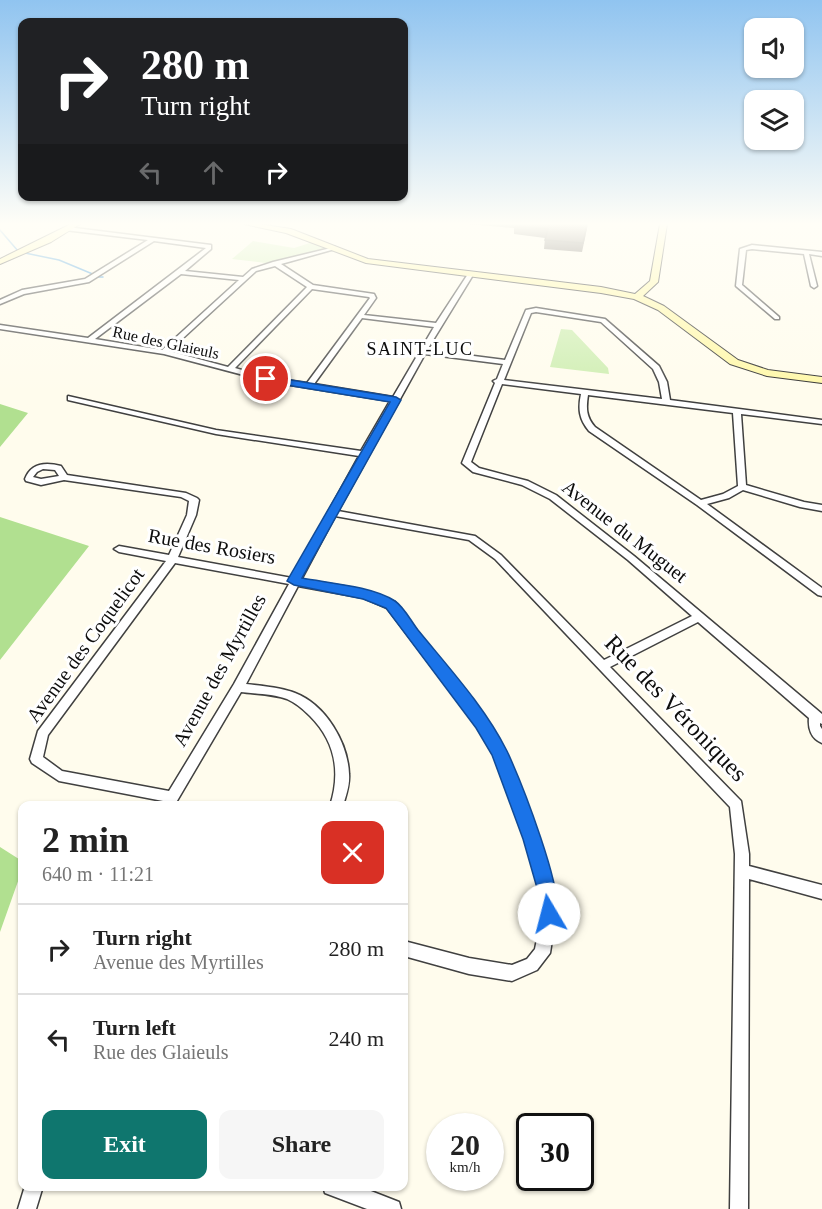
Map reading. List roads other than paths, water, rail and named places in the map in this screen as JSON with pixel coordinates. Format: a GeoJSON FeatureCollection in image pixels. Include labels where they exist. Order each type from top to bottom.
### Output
{"type":"FeatureCollection","features":[{"type":"Feature","properties":{"kind":"street"},"geometry":{"type":"LineString","coordinates":[[0,302],[22,292],[89,280]]}},
{"type":"Feature","properties":{"kind":"street"},"geometry":{"type":"LineString","coordinates":[[90,340],[169,280]]}},
{"type":"Feature","properties":{"kind":"street"},"geometry":{"type":"LineString","coordinates":[[164,352],[242,280]]}},
{"type":"Feature","properties":{"kind":"street"},"geometry":{"type":"LineString","coordinates":[[301,280],[311,287],[372,294],[373,298],[308,387]]}},
{"type":"Feature","properties":{"kind":"street","name":"Avenue des Myrtilles"},"geometry":{"type":"LineString","coordinates":[[170,801],[238,687],[364,454],[438,325],[467,280]]}},
{"type":"Feature","properties":{"kind":"street"},"geometry":{"type":"LineString","coordinates":[[516,280],[638,295],[661,308],[734,362],[767,373],[822,378]]}},
{"type":"Feature","properties":{"kind":"street"},"geometry":{"type":"LineString","coordinates":[[638,295],[654,280]]}},
{"type":"Feature","properties":{"kind":"street"},"geometry":{"type":"LineString","coordinates":[[739,280],[739,286],[777,318]]}},
{"type":"Feature","properties":{"kind":"street"},"geometry":{"type":"LineString","coordinates":[[813,280],[814,286]]}},
{"type":"Feature","properties":{"kind":"street"},"geometry":{"type":"LineString","coordinates":[[230,369],[311,287]]}},
{"type":"Feature","properties":{"kind":"street","name":"Avenue du Muguet"},"geometry":{"type":"LineString","coordinates":[[666,402],[663,382],[656,368],[603,320],[536,310],[528,311],[497,381],[466,463],[486,474],[525,483],[553,497],[631,558],[818,718],[814,727],[822,738]]}},
{"type":"Feature","properties":{"kind":"street"},"geometry":{"type":"LineString","coordinates":[[359,316],[438,325]]}},
{"type":"Feature","properties":{"kind":"street","name":"Rue des Glaieuls"},"geometry":{"type":"LineString","coordinates":[[0,327],[164,352],[308,387],[396,400]]}},
{"type":"Feature","properties":{"kind":"street"},"geometry":{"type":"LineString","coordinates":[[423,352],[505,362]]}},
{"type":"Feature","properties":{"kind":"street"},"geometry":{"type":"LineString","coordinates":[[497,381],[822,422]]}},
{"type":"Feature","properties":{"kind":"street"},"geometry":{"type":"LineString","coordinates":[[585,392],[581,414],[592,429],[699,503],[822,593]]}},
{"type":"Feature","properties":{"kind":"street"},"geometry":{"type":"LineString","coordinates":[[71,398],[216,432],[364,454]]}},
{"type":"Feature","properties":{"kind":"street"},"geometry":{"type":"LineString","coordinates":[[737,411],[742,487]]}},
{"type":"Feature","properties":{"kind":"street"},"geometry":{"type":"LineString","coordinates":[[64,477],[174,494],[194,500],[195,510],[176,545],[173,558]]}},
{"type":"Feature","properties":{"kind":"street"},"geometry":{"type":"LineString","coordinates":[[699,503],[726,496],[742,487],[803,505],[822,508]]}},
{"type":"Feature","properties":{"kind":"street","name":"Rue des Véroniques"},"geometry":{"type":"LineString","coordinates":[[331,513],[472,538],[498,557],[736,805],[742,871],[739,1209]]}},
{"type":"Feature","properties":{"kind":"street","name":"Rue des Rosiers"},"geometry":{"type":"LineString","coordinates":[[119,549],[366,595],[391,605],[482,723],[500,754],[532,839],[547,888],[549,914],[542,952],[532,965],[512,973],[469,966],[408,950]]}},
{"type":"Feature","properties":{"kind":"street","name":"Avenue des Coquelicot"},"geometry":{"type":"LineString","coordinates":[[170,801],[59,776],[36,759],[42,735],[173,558]]}},
{"type":"Feature","properties":{"kind":"street"},"geometry":{"type":"LineString","coordinates":[[602,666],[699,617]]}},
{"type":"Feature","properties":{"kind":"street"},"geometry":{"type":"LineString","coordinates":[[238,687],[295,698],[324,721],[335,739],[344,766],[343,791],[338,801]]}},
{"type":"Feature","properties":{"kind":"street"},"geometry":{"type":"LineString","coordinates":[[742,871],[822,892]]}},
{"type":"Feature","properties":{"kind":"street"},"geometry":{"type":"LineString","coordinates":[[27,1209],[32,1191]]}},
{"type":"Feature","properties":{"kind":"street"},"geometry":{"type":"LineString","coordinates":[[345,1191],[392,1209]]}},
{"type":"Feature","properties":{"kind":"district","name":"SAINT-LUC"},"geometry":{"type":"Point","coordinates":[420,349]}}]}
